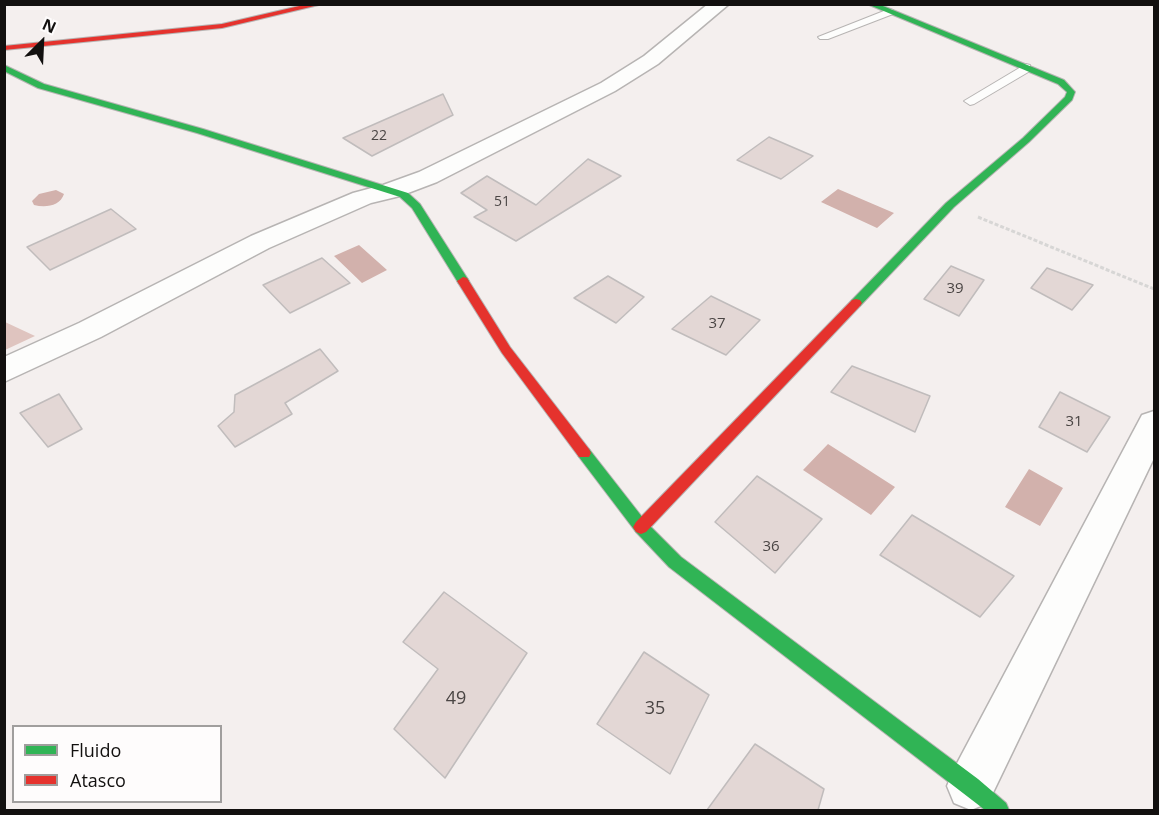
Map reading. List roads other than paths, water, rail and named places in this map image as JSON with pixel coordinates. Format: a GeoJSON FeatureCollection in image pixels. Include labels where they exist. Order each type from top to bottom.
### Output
{"type":"FeatureCollection","features":[{"type":"Feature","properties":{"kind":"street"},"geometry":{"type":"LineString","coordinates":[[4,48],[222,26],[320,4]]}},
{"type":"Feature","properties":{"kind":"street"},"geometry":{"type":"LineString","coordinates":[[4,371],[90,330],[260,242],[362,198],[391,191],[428,177],[608,87],[651,60],[720,4]]}},
{"type":"Feature","properties":{"kind":"street"},"geometry":{"type":"LineString","coordinates":[[641,527],[950,205],[1026,140],[1069,98],[1071,92],[1068,87],[870,4]]}},
{"type":"Feature","properties":{"kind":"street"},"geometry":{"type":"LineString","coordinates":[[4,67],[41,86],[200,131],[404,195],[416,206],[506,350],[641,527],[675,562],[985,798],[1155,424]]}},
{"type":"Feature","properties":{"kind":"lane"},"geometry":{"type":"LineString","coordinates":[[824,37],[889,12]]}},
{"type":"Feature","properties":{"kind":"lane"},"geometry":{"type":"LineString","coordinates":[[970,101],[1026,68]]}}]}
